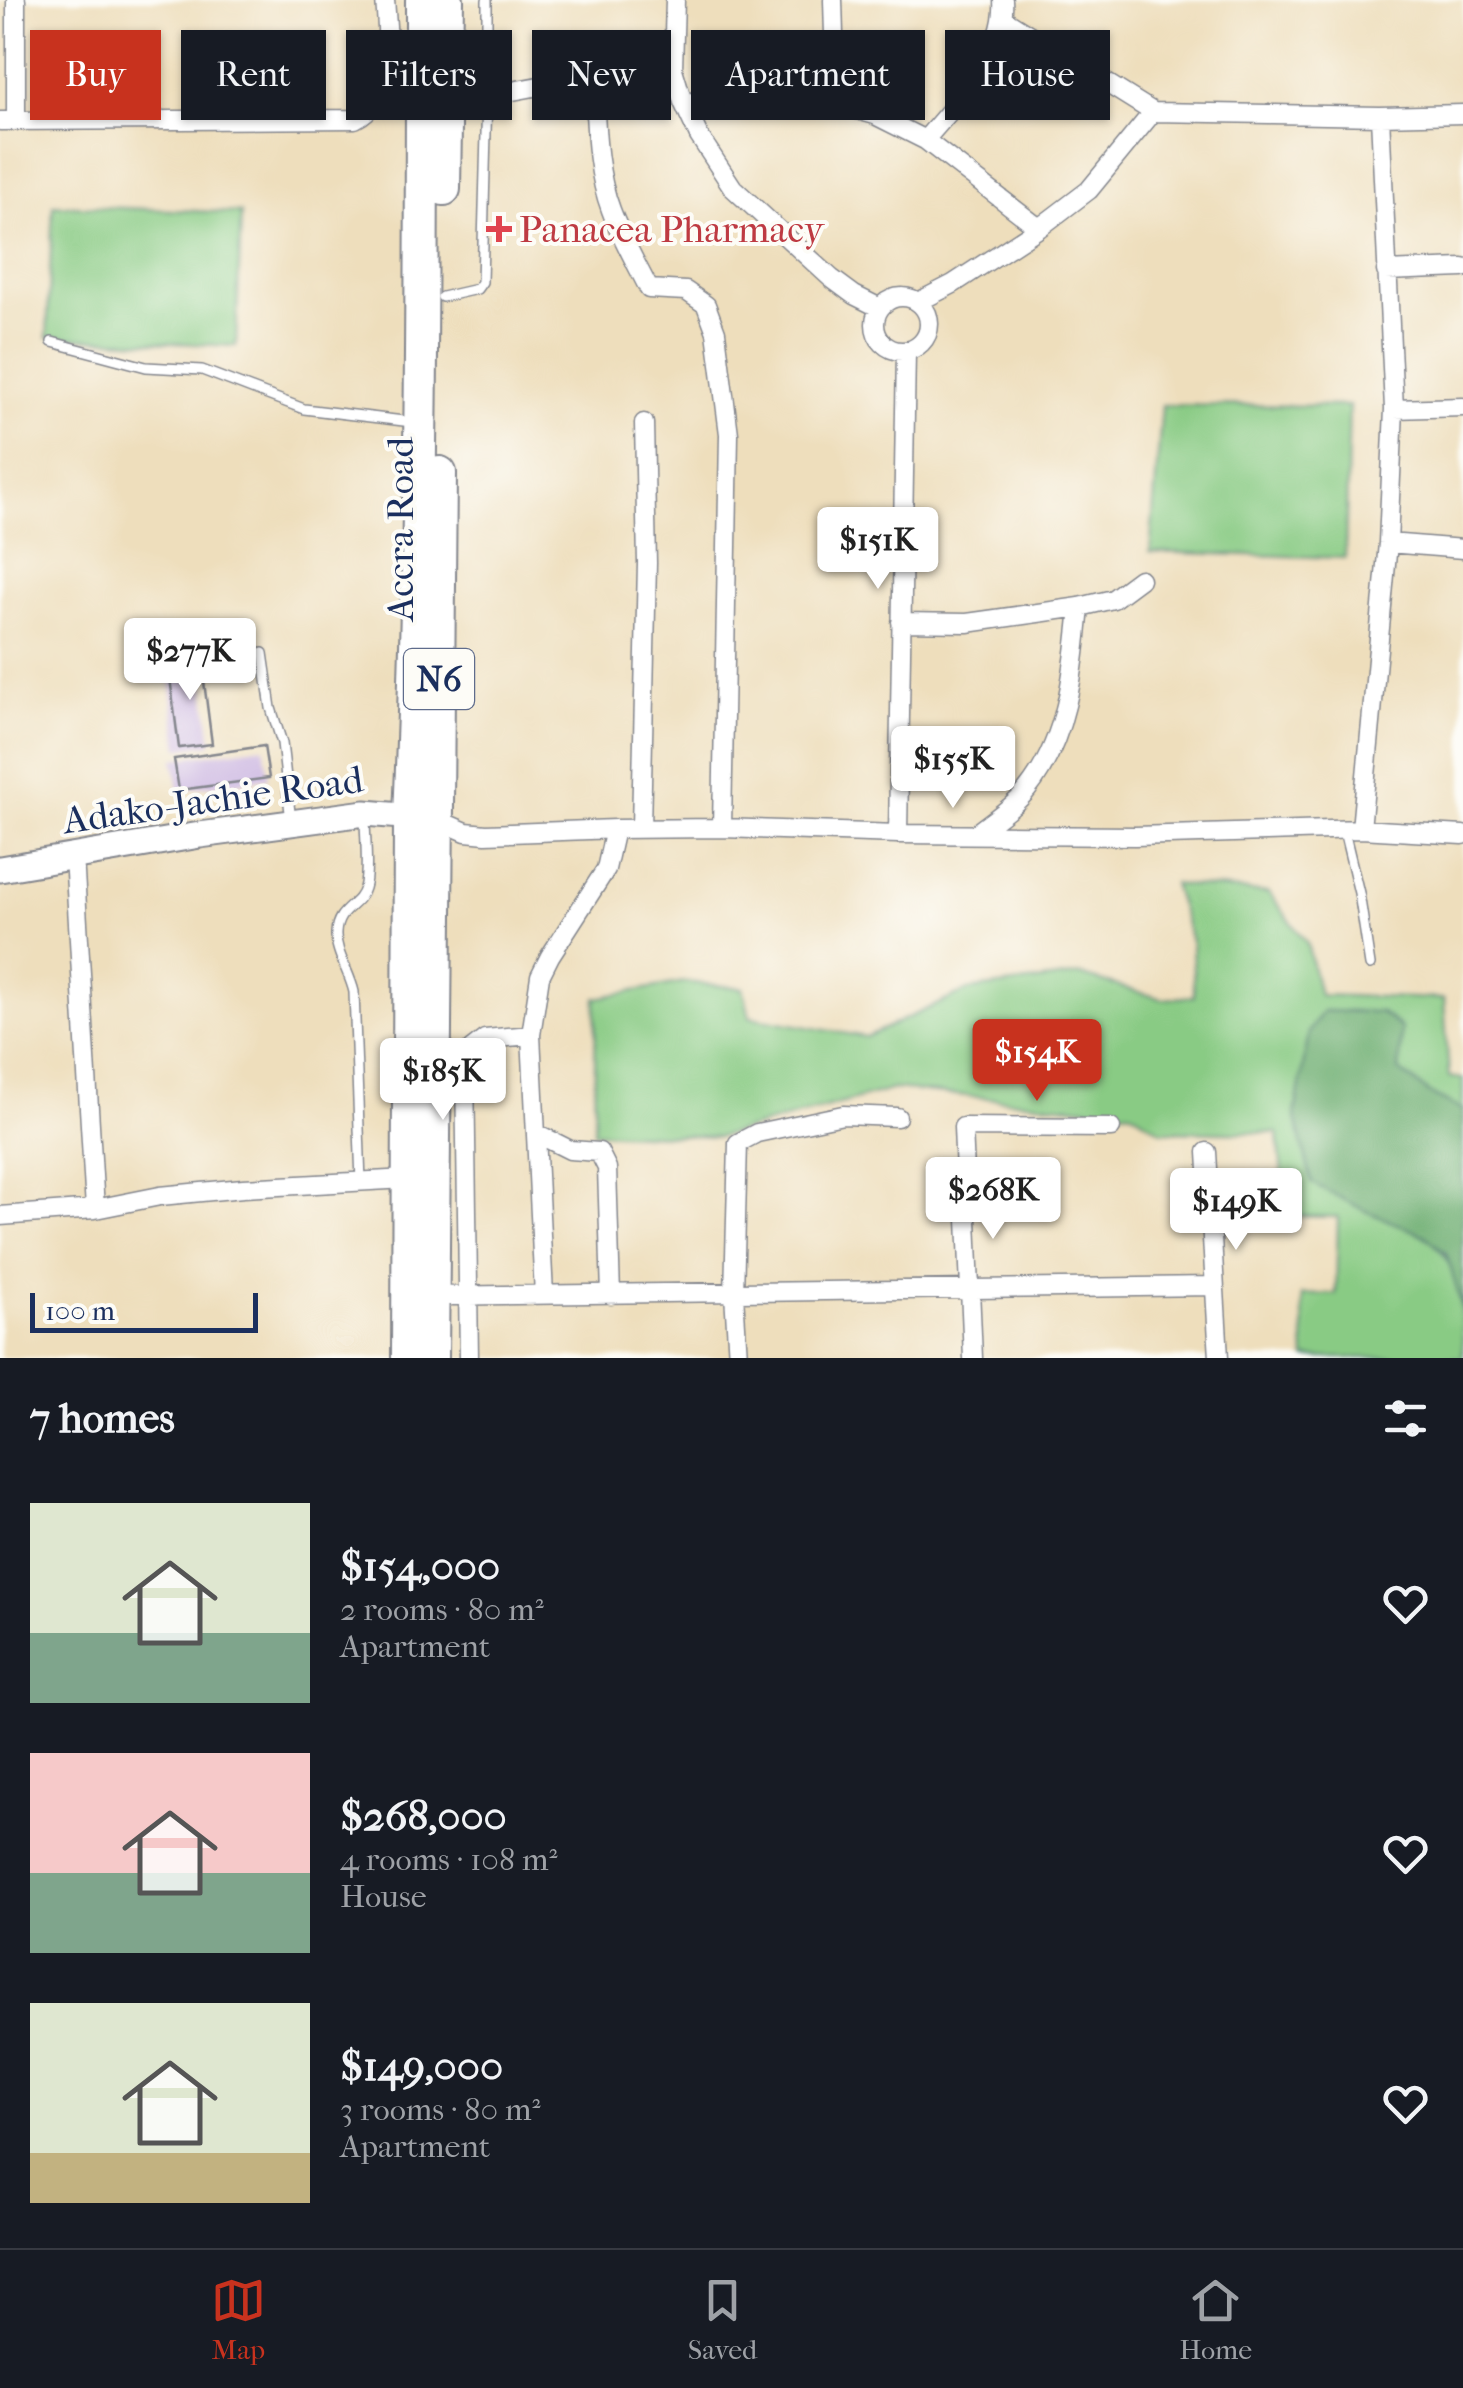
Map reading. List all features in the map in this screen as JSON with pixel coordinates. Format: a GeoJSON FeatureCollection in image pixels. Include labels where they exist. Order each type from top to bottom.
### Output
{"type":"FeatureCollection","features":[{"type":"Feature","properties":{"kind":"highway","name":"N6"},"geometry":{"type":"LineString","coordinates":[[422,0],[425,30]]}},
{"type":"Feature","properties":{"kind":"highway","name":"Accra Road"},"geometry":{"type":"LineString","coordinates":[[443,30],[447,0]]}},
{"type":"Feature","properties":{"kind":"highway","name":"N6"},"geometry":{"type":"LineString","coordinates":[[408,1358],[407,1179],[423,818],[414,708],[432,120]]}},
{"type":"Feature","properties":{"kind":"highway","name":"Accra Road"},"geometry":{"type":"LineString","coordinates":[[432,1358],[423,818],[440,626],[442,297],[434,120]]}},
{"type":"Feature","properties":{"kind":"street"},"geometry":{"type":"LineString","coordinates":[[16,0],[8,121],[355,120],[368,113],[384,82],[388,38],[385,0]]}},
{"type":"Feature","properties":{"kind":"street"},"geometry":{"type":"LineString","coordinates":[[675,0],[673,69],[683,102],[699,136],[733,188],[831,278],[880,308]]}},
{"type":"Feature","properties":{"kind":"street"},"geometry":{"type":"LineString","coordinates":[[833,0],[834,30]]}},
{"type":"Feature","properties":{"kind":"street"},"geometry":{"type":"LineString","coordinates":[[925,140],[978,77],[1004,9],[1154,112],[1463,114]]}},
{"type":"Feature","properties":{"kind":"street"},"geometry":{"type":"LineString","coordinates":[[683,102],[691,102]]}},
{"type":"Feature","properties":{"kind":"street"},"geometry":{"type":"LineString","coordinates":[[918,302],[953,284],[1038,228],[1088,190],[1154,112]]}},
{"type":"Feature","properties":{"kind":"street"},"geometry":{"type":"LineString","coordinates":[[1352,829],[1388,544],[1394,410],[1380,116]]}},
{"type":"Feature","properties":{"kind":"street"},"geometry":{"type":"LineString","coordinates":[[596,120],[610,207],[650,289],[686,292],[706,305],[716,332],[729,434],[722,828]]}},
{"type":"Feature","properties":{"kind":"street"},"geometry":{"type":"LineString","coordinates":[[885,120],[925,140],[1038,228]]}},
{"type":"Feature","properties":{"kind":"street"},"geometry":{"type":"LineString","coordinates":[[1386,271],[1463,268]]}},
{"type":"Feature","properties":{"kind":"street"},"geometry":{"type":"LineString","coordinates":[[898,297],[918,302],[928,320],[924,340],[906,351],[886,346],[875,328],[880,308],[898,297]]}},
{"type":"Feature","properties":{"kind":"street"},"geometry":{"type":"LineString","coordinates":[[898,834],[906,351]]}},
{"type":"Feature","properties":{"kind":"street"},"geometry":{"type":"LineString","coordinates":[[1394,410],[1463,407]]}},
{"type":"Feature","properties":{"kind":"street"},"geometry":{"type":"LineString","coordinates":[[641,828],[646,563],[644,422]]}},
{"type":"Feature","properties":{"kind":"street"},"geometry":{"type":"LineString","coordinates":[[1388,544],[1463,549]]}},
{"type":"Feature","properties":{"kind":"street"},"geometry":{"type":"LineString","coordinates":[[901,622],[967,623],[1080,606],[1113,599],[1140,579]]}},
{"type":"Feature","properties":{"kind":"street"},"geometry":{"type":"LineString","coordinates":[[974,835],[1027,791],[1051,750],[1069,696],[1080,606]]}},
{"type":"Feature","properties":{"kind":"street","name":"Adako-Jachie Road"},"geometry":{"type":"LineString","coordinates":[[0,869],[200,835],[365,813],[423,818]]}},
{"type":"Feature","properties":{"kind":"street"},"geometry":{"type":"LineString","coordinates":[[423,818],[486,834],[722,828],[1135,836],[1352,829],[1463,835]]}},
{"type":"Feature","properties":{"kind":"street"},"geometry":{"type":"LineString","coordinates":[[544,1295],[532,1036],[540,976],[606,868],[615,828]]}},
{"type":"Feature","properties":{"kind":"street"},"geometry":{"type":"LineString","coordinates":[[74,856],[95,1209]]}},
{"type":"Feature","properties":{"kind":"street"},"geometry":{"type":"LineString","coordinates":[[469,1358],[466,1068],[471,1050],[486,1039],[532,1036]]}},
{"type":"Feature","properties":{"kind":"street"},"geometry":{"type":"LineString","coordinates":[[738,1358],[734,1294],[738,1143],[757,1133],[844,1115],[897,1117]]}},
{"type":"Feature","properties":{"kind":"street"},"geometry":{"type":"LineString","coordinates":[[974,1358],[964,1127],[1111,1128]]}},
{"type":"Feature","properties":{"kind":"street"},"geometry":{"type":"LineString","coordinates":[[536,1132],[570,1150],[599,1152],[608,1168],[610,1294]]}},
{"type":"Feature","properties":{"kind":"street"},"geometry":{"type":"LineString","coordinates":[[1207,1152],[1220,1358]]}},
{"type":"Feature","properties":{"kind":"street"},"geometry":{"type":"LineString","coordinates":[[0,1216],[95,1209],[243,1188],[407,1179]]}},
{"type":"Feature","properties":{"kind":"street"},"geometry":{"type":"LineString","coordinates":[[432,1296],[1214,1286]]}},
{"type":"Feature","properties":{"kind":"lane"},"geometry":{"type":"LineString","coordinates":[[487,0],[487,30]]}},
{"type":"Feature","properties":{"kind":"lane"},"geometry":{"type":"LineString","coordinates":[[442,297],[477,289],[482,282],[486,120]]}},
{"type":"Feature","properties":{"kind":"lane"},"geometry":{"type":"LineString","coordinates":[[52,342],[146,366],[202,370],[304,408],[420,422]]}},
{"type":"Feature","properties":{"kind":"lane"},"geometry":{"type":"LineString","coordinates":[[263,653],[271,708],[282,742],[291,824]]}},
{"type":"Feature","properties":{"kind":"lane"},"geometry":{"type":"LineString","coordinates":[[361,1182],[354,992],[350,973],[339,954],[336,932],[343,912],[364,889],[365,813]]}},
{"type":"Feature","properties":{"kind":"lane"},"geometry":{"type":"LineString","coordinates":[[1352,829],[1370,966]]}},
{"type":"Feature","properties":{"kind":"green space"},"geometry":{"type":"Polygon","coordinates":[[[53,205],[241,213],[236,346],[47,337],[53,205]]]}},
{"type":"Feature","properties":{"kind":"green space"},"geometry":{"type":"Polygon","coordinates":[[[1162,405],[1349,406],[1345,558],[1150,552],[1162,405]]]}},
{"type":"Feature","properties":{"kind":"green space"},"geometry":{"type":"Polygon","coordinates":[[[1173,884],[1269,893],[1307,943],[1319,995],[1444,999],[1449,1077],[1463,1079],[1463,1110],[1434,1096],[1399,1071],[1401,1028],[1381,1012],[1324,1011],[1309,1032],[1366,1211],[1424,1236],[1447,1259],[1458,1290],[1463,1358],[1305,1358],[1302,1295],[1336,1294],[1338,1217],[1286,1216],[1278,1133],[1162,1131],[1132,1112],[894,1089],[719,1137],[594,1132],[596,998],[684,982],[743,988],[750,1017],[866,1037],[969,990],[1080,975],[1163,999],[1194,996],[1192,944],[1173,884]]]}},
{"type":"Feature","properties":{"kind":"green space"},"geometry":{"type":"Polygon","coordinates":[[[1323,1011],[1380,1012],[1401,1028],[1399,1071],[1434,1096],[1463,1110],[1463,1310],[1446,1253],[1424,1235],[1312,1183],[1295,1114],[1309,1032],[1323,1011]]]}},
{"type":"Feature","properties":{"kind":"building"},"geometry":{"type":"Polygon","coordinates":[[[201,658],[212,744],[179,748],[168,662],[201,658]]]}},
{"type":"Feature","properties":{"kind":"building"},"geometry":{"type":"Polygon","coordinates":[[[264,746],[269,778],[179,790],[174,759],[264,746]]]}},
{"type":"Feature","properties":{"kind":"place","name":"Panacea Pharmacy"},"geometry":{"type":"Point","coordinates":[499,229]}}]}
